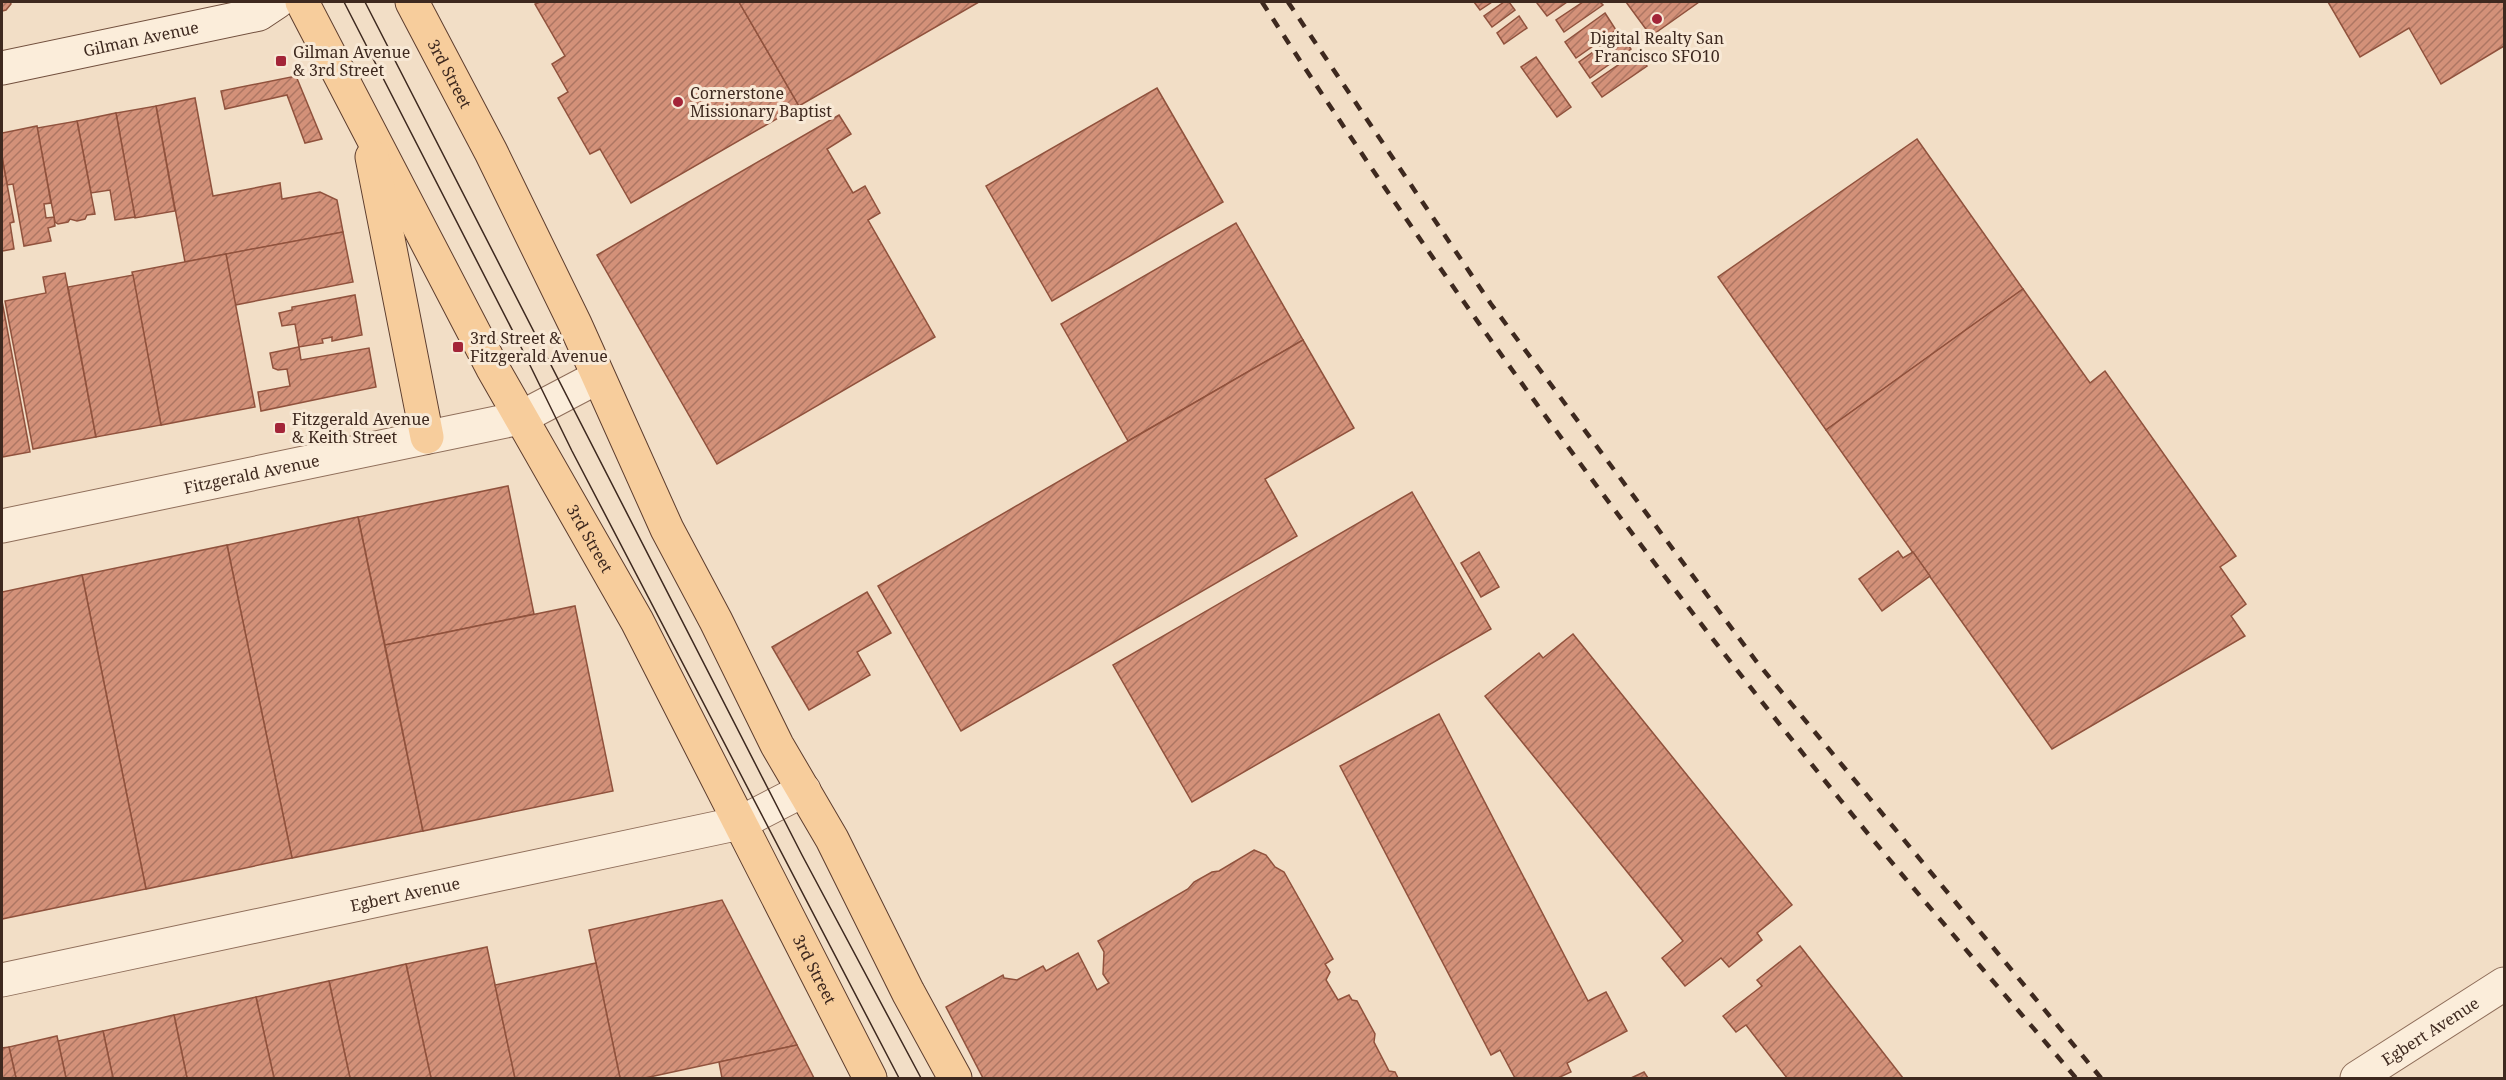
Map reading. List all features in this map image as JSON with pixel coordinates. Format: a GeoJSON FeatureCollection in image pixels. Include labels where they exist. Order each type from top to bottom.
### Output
{"type":"FeatureCollection","features":[{"type":"Feature","properties":{"kind":"main road","name":"3rd Street"},"geometry":{"type":"LineString","coordinates":[[302,2],[520,418],[637,621],[870,1078]]}},
{"type":"Feature","properties":{"kind":"main road","name":"3rd Street"},"geometry":{"type":"LineString","coordinates":[[412,2],[491,152],[575,324],[667,529],[777,744],[832,839],[908,992],[955,1078]]}},
{"type":"Feature","properties":{"kind":"main road"},"geometry":{"type":"LineString","coordinates":[[365,120],[426,437]]}},
{"type":"Feature","properties":{"kind":"street","name":"Gilman Avenue"},"geometry":{"type":"LineString","coordinates":[[2,68],[259,14],[277,2]]}},
{"type":"Feature","properties":{"kind":"street","name":"Fitzgerald Avenue"},"geometry":{"type":"LineString","coordinates":[[2,526],[520,418],[598,377]]}},
{"type":"Feature","properties":{"kind":"street","name":"Egbert Avenue"},"geometry":{"type":"LineString","coordinates":[[2,980],[740,823],[804,790]]}},
{"type":"Feature","properties":{"kind":"street","name":"Egbert Avenue"},"geometry":{"type":"LineString","coordinates":[[2357,1078],[2505,984]]}},
{"type":"Feature","properties":{"kind":"building"},"geometry":{"type":"Polygon","coordinates":[[[2,2],[10,2],[11,4],[2,11],[2,2]]]}},
{"type":"Feature","properties":{"kind":"building","name":"Cornerstone Missionary Baptist"},"geometry":{"type":"Polygon","coordinates":[[[540,2],[739,2],[799,106],[631,203],[600,149],[590,154],[558,98],[568,92],[552,64],[565,56],[535,4],[540,2]]]}},
{"type":"Feature","properties":{"kind":"building"},"geometry":{"type":"Polygon","coordinates":[[[739,2],[979,2],[799,106],[739,2]]]}},
{"type":"Feature","properties":{"kind":"building"},"geometry":{"type":"Polygon","coordinates":[[[1474,2],[1492,2],[1480,10],[1474,2]]]}},
{"type":"Feature","properties":{"kind":"building"},"geometry":{"type":"Polygon","coordinates":[[[1504,2],[1509,2],[1515,10],[1492,27],[1484,16],[1504,2]]]}},
{"type":"Feature","properties":{"kind":"building"},"geometry":{"type":"Polygon","coordinates":[[[1538,2],[1567,2],[1547,16],[1538,2]]]}},
{"type":"Feature","properties":{"kind":"building"},"geometry":{"type":"Polygon","coordinates":[[[1583,2],[1600,2],[1603,5],[1564,32],[1556,20],[1583,2]]]}},
{"type":"Feature","properties":{"kind":"building","name":"Digital Realty San Francisco SFO10"},"geometry":{"type":"Polygon","coordinates":[[[1626,2],[1699,2],[1651,36],[1626,2]]]}},
{"type":"Feature","properties":{"kind":"building"},"geometry":{"type":"Polygon","coordinates":[[[2328,2],[2504,2],[2504,46],[2441,84],[2409,28],[2360,57],[2328,2]]]}},
{"type":"Feature","properties":{"kind":"building"},"geometry":{"type":"Polygon","coordinates":[[[1605,13],[1616,30],[1576,58],[1565,42],[1605,13]]]}},
{"type":"Feature","properties":{"kind":"building"},"geometry":{"type":"Polygon","coordinates":[[[1519,16],[1527,28],[1504,44],[1497,33],[1519,16]]]}},
{"type":"Feature","properties":{"kind":"building"},"geometry":{"type":"Polygon","coordinates":[[[1620,33],[1631,49],[1590,78],[1579,62],[1620,33]]]}},
{"type":"Feature","properties":{"kind":"building"},"geometry":{"type":"Polygon","coordinates":[[[1637,52],[1647,66],[1602,97],[1592,83],[1637,52]]]}},
{"type":"Feature","properties":{"kind":"building"},"geometry":{"type":"Polygon","coordinates":[[[1536,57],[1571,107],[1557,117],[1521,67],[1536,57]]]}},
{"type":"Feature","properties":{"kind":"building"},"geometry":{"type":"Polygon","coordinates":[[[296,76],[322,139],[305,143],[287,95],[225,109],[221,91],[296,76]]]}},
{"type":"Feature","properties":{"kind":"building"},"geometry":{"type":"Polygon","coordinates":[[[1157,88],[1223,202],[1052,301],[986,186],[1157,88]]]}},
{"type":"Feature","properties":{"kind":"building"},"geometry":{"type":"Polygon","coordinates":[[[195,98],[213,196],[280,183],[282,199],[320,192],[337,200],[343,232],[185,262],[156,106],[195,98]]]}},
{"type":"Feature","properties":{"kind":"building"},"geometry":{"type":"Polygon","coordinates":[[[156,106],[175,211],[135,218],[116,113],[156,106]]]}},
{"type":"Feature","properties":{"kind":"building"},"geometry":{"type":"Polygon","coordinates":[[[116,113],[135,217],[115,220],[110,190],[91,193],[77,121],[116,113]]]}},
{"type":"Feature","properties":{"kind":"building"},"geometry":{"type":"Polygon","coordinates":[[[839,115],[851,134],[827,149],[853,193],[865,186],[880,213],[868,220],[935,337],[717,464],[597,255],[839,115]]]}},
{"type":"Feature","properties":{"kind":"building"},"geometry":{"type":"Polygon","coordinates":[[[77,121],[95,214],[87,215],[85,219],[77,221],[70,219],[68,222],[58,224],[55,222],[37,128],[77,121]]]}},
{"type":"Feature","properties":{"kind":"building"},"geometry":{"type":"Polygon","coordinates":[[[37,126],[51,203],[44,204],[46,218],[54,217],[55,226],[48,228],[51,241],[24,246],[13,184],[7,185],[2,157],[2,133],[37,126]]]}},
{"type":"Feature","properties":{"kind":"building"},"geometry":{"type":"Polygon","coordinates":[[[1917,139],[2023,289],[1826,430],[1718,277],[1917,139]]]}},
{"type":"Feature","properties":{"kind":"building"},"geometry":{"type":"Polygon","coordinates":[[[2,157],[14,222],[10,223],[14,249],[2,251],[2,157]]]}},
{"type":"Feature","properties":{"kind":"building"},"geometry":{"type":"Polygon","coordinates":[[[1236,223],[1303,340],[1128,441],[1061,324],[1236,223]]]}},
{"type":"Feature","properties":{"kind":"building"},"geometry":{"type":"Polygon","coordinates":[[[343,232],[353,282],[235,305],[226,254],[343,232]]]}},
{"type":"Feature","properties":{"kind":"building"},"geometry":{"type":"Polygon","coordinates":[[[226,254],[255,407],[161,425],[132,272],[226,254]]]}},
{"type":"Feature","properties":{"kind":"building"},"geometry":{"type":"Polygon","coordinates":[[[65,273],[96,437],[33,449],[5,301],[46,293],[43,277],[65,273]]]}},
{"type":"Feature","properties":{"kind":"building"},"geometry":{"type":"Polygon","coordinates":[[[133,275],[161,425],[96,437],[68,287],[133,275]]]}},
{"type":"Feature","properties":{"kind":"building"},"geometry":{"type":"Polygon","coordinates":[[[2023,289],[2090,383],[2105,371],[2236,556],[2220,567],[2246,604],[2231,616],[2245,636],[2052,749],[1826,430],[2023,289]]]}},
{"type":"Feature","properties":{"kind":"building"},"geometry":{"type":"Polygon","coordinates":[[[355,295],[362,335],[332,341],[332,337],[322,339],[323,343],[299,347],[295,324],[282,326],[279,313],[292,310],[292,307],[355,295]]]}},
{"type":"Feature","properties":{"kind":"building"},"geometry":{"type":"Polygon","coordinates":[[[2,301],[30,452],[2,457],[2,301]]]}},
{"type":"Feature","properties":{"kind":"building"},"geometry":{"type":"Polygon","coordinates":[[[1303,340],[1354,428],[1265,479],[1297,536],[961,731],[878,586],[1303,340]]]}},
{"type":"Feature","properties":{"kind":"building"},"geometry":{"type":"Polygon","coordinates":[[[299,347],[301,360],[369,348],[376,387],[261,411],[258,392],[290,386],[287,369],[273,368],[270,353],[299,347]]]}},
{"type":"Feature","properties":{"kind":"building"},"geometry":{"type":"Polygon","coordinates":[[[508,486],[534,614],[385,645],[358,517],[508,486]]]}},
{"type":"Feature","properties":{"kind":"building"},"geometry":{"type":"Polygon","coordinates":[[[1412,492],[1491,629],[1192,802],[1113,665],[1412,492]]]}},
{"type":"Feature","properties":{"kind":"building"},"geometry":{"type":"Polygon","coordinates":[[[358,517],[423,831],[292,858],[227,545],[358,517]]]}},
{"type":"Feature","properties":{"kind":"building"},"geometry":{"type":"Polygon","coordinates":[[[227,545],[292,858],[146,889],[82,575],[227,545]]]}},
{"type":"Feature","properties":{"kind":"building"},"geometry":{"type":"Polygon","coordinates":[[[1898,551],[1903,558],[1913,552],[1930,576],[1882,611],[1859,579],[1898,551]]]}},
{"type":"Feature","properties":{"kind":"building"},"geometry":{"type":"Polygon","coordinates":[[[1479,552],[1499,587],[1481,597],[1461,563],[1479,552]]]}},
{"type":"Feature","properties":{"kind":"building"},"geometry":{"type":"Polygon","coordinates":[[[82,575],[146,889],[2,919],[2,592],[82,575]]]}},
{"type":"Feature","properties":{"kind":"building"},"geometry":{"type":"Polygon","coordinates":[[[867,592],[891,633],[857,652],[870,675],[809,710],[772,647],[867,592]]]}},
{"type":"Feature","properties":{"kind":"building"},"geometry":{"type":"Polygon","coordinates":[[[575,606],[613,791],[423,831],[385,645],[575,606]]]}},
{"type":"Feature","properties":{"kind":"building"},"geometry":{"type":"Polygon","coordinates":[[[1573,634],[1792,905],[1757,933],[1762,940],[1729,967],[1721,958],[1685,986],[1662,958],[1683,941],[1485,696],[1539,653],[1543,658],[1573,634]]]}},
{"type":"Feature","properties":{"kind":"building"},"geometry":{"type":"Polygon","coordinates":[[[1439,714],[1588,1001],[1606,992],[1627,1031],[1567,1063],[1571,1072],[1558,1078],[1515,1078],[1500,1050],[1491,1055],[1340,766],[1439,714]]]}},
{"type":"Feature","properties":{"kind":"building"},"geometry":{"type":"Polygon","coordinates":[[[1254,850],[1266,855],[1275,867],[1284,872],[1333,959],[1325,964],[1330,972],[1326,980],[1338,1000],[1349,995],[1352,1000],[1357,1001],[1375,1034],[1374,1042],[1389,1071],[1395,1072],[1398,1078],[983,1078],[946,1007],[1003,975],[1004,978],[1017,980],[1043,966],[1046,971],[1078,953],[1097,990],[1109,983],[1103,974],[1104,952],[1098,941],[1188,889],[1194,882],[1212,872],[1219,871],[1254,850]]]}},
{"type":"Feature","properties":{"kind":"building"},"geometry":{"type":"Polygon","coordinates":[[[722,900],[797,1045],[645,1078],[620,1078],[589,930],[722,900]]]}},
{"type":"Feature","properties":{"kind":"building"},"geometry":{"type":"Polygon","coordinates":[[[1800,946],[1903,1078],[1787,1078],[1746,1025],[1736,1032],[1723,1016],[1762,986],[1757,980],[1800,946]]]}},
{"type":"Feature","properties":{"kind":"building"},"geometry":{"type":"Polygon","coordinates":[[[487,947],[515,1078],[431,1078],[406,964],[487,947]]]}},
{"type":"Feature","properties":{"kind":"building"},"geometry":{"type":"Polygon","coordinates":[[[596,963],[620,1078],[515,1078],[495,985],[596,963]]]}},
{"type":"Feature","properties":{"kind":"building"},"geometry":{"type":"Polygon","coordinates":[[[406,964],[431,1078],[350,1078],[329,981],[406,964]]]}},
{"type":"Feature","properties":{"kind":"building"},"geometry":{"type":"Polygon","coordinates":[[[329,981],[350,1078],[274,1078],[256,997],[329,981]]]}},
{"type":"Feature","properties":{"kind":"building"},"geometry":{"type":"Polygon","coordinates":[[[256,997],[274,1078],[187,1078],[174,1015],[256,997]]]}},
{"type":"Feature","properties":{"kind":"building"},"geometry":{"type":"Polygon","coordinates":[[[174,1015],[187,1078],[113,1078],[103,1031],[174,1015]]]}},
{"type":"Feature","properties":{"kind":"building"},"geometry":{"type":"Polygon","coordinates":[[[103,1031],[113,1078],[66,1078],[58,1041],[103,1031]]]}},
{"type":"Feature","properties":{"kind":"building"},"geometry":{"type":"Polygon","coordinates":[[[57,1036],[66,1078],[16,1078],[9,1047],[57,1036]]]}},
{"type":"Feature","properties":{"kind":"building"},"geometry":{"type":"Polygon","coordinates":[[[797,1045],[814,1078],[722,1078],[719,1062],[797,1045]]]}},
{"type":"Feature","properties":{"kind":"building"},"geometry":{"type":"Polygon","coordinates":[[[9,1047],[16,1078],[2,1078],[2,1048],[9,1047]]]}},
{"type":"Feature","properties":{"kind":"building"},"geometry":{"type":"Polygon","coordinates":[[[1644,1072],[1648,1078],[1631,1078],[1644,1072]]]}},
{"type":"Feature","properties":{"kind":"tram line"},"geometry":{"type":"LineString","coordinates":[[344,2],[572,451],[899,1078]]}},
{"type":"Feature","properties":{"kind":"tram line"},"geometry":{"type":"LineString","coordinates":[[365,2],[802,855],[921,1078]]}},
{"type":"Feature","properties":{"kind":"railway"},"geometry":{"type":"LineString","coordinates":[[1262,2],[1478,322],[1630,531],[1788,735],[1869,835],[2076,1078]]}},
{"type":"Feature","properties":{"kind":"railway"},"geometry":{"type":"LineString","coordinates":[[1288,2],[1491,304],[1756,661],[2101,1078]]}},
{"type":"Feature","properties":{"kind":"place","name":"Digital Realty San Francisco SFO10"},"geometry":{"type":"Point","coordinates":[1657,19]}},
{"type":"Feature","properties":{"kind":"place","name":"Gilman Avenue & 3rd Street"},"geometry":{"type":"Point","coordinates":[281,61]}},
{"type":"Feature","properties":{"kind":"place","name":"Cornerstone Missionary Baptist"},"geometry":{"type":"Point","coordinates":[678,102]}},
{"type":"Feature","properties":{"kind":"place","name":"3rd Street & Fitzgerald Avenue"},"geometry":{"type":"Point","coordinates":[458,347]}},
{"type":"Feature","properties":{"kind":"place","name":"Fitzgerald Avenue & Keith Street"},"geometry":{"type":"Point","coordinates":[280,428]}}]}
